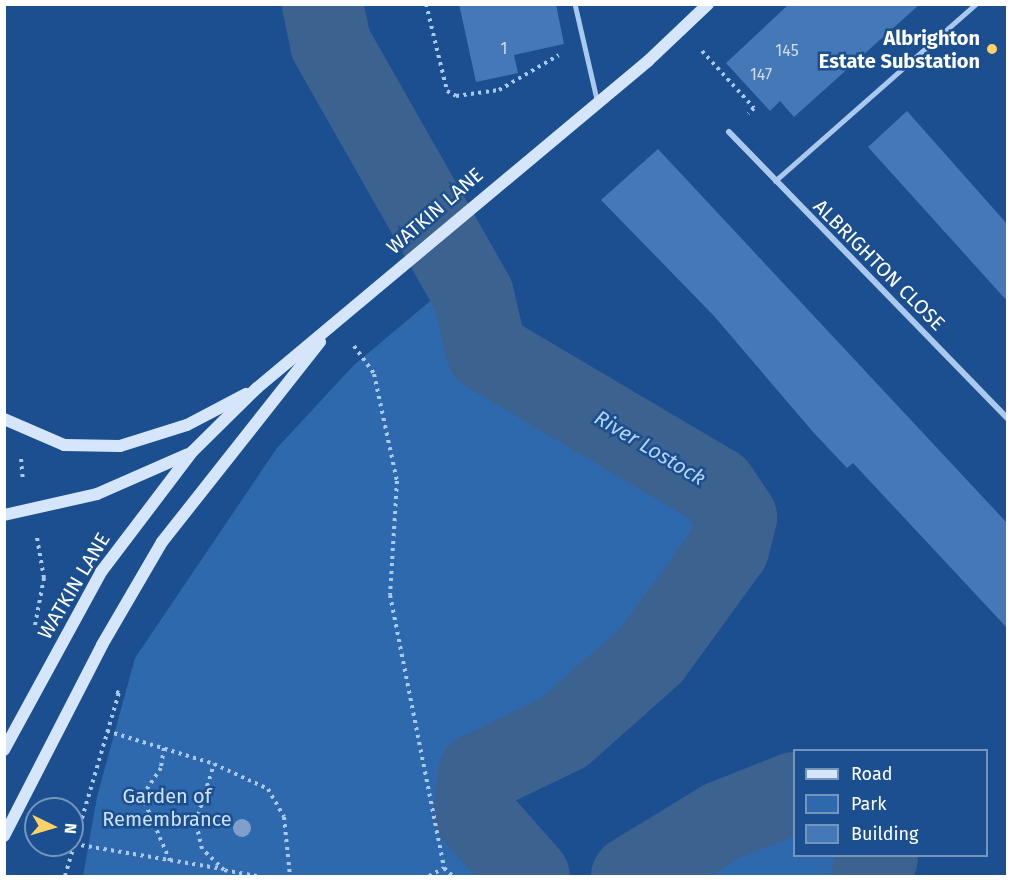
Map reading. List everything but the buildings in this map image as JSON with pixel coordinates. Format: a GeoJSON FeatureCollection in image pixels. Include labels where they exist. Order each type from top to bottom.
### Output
{"type":"FeatureCollection","features":[{"type":"Feature","properties":{"kind":"main road","name":"WATKIN LANE"},"geometry":{"type":"LineString","coordinates":[[4,750],[101,572],[192,452],[257,388],[597,99],[648,61],[708,4]]}},
{"type":"Feature","properties":{"kind":"main road"},"geometry":{"type":"LineString","coordinates":[[4,836],[86,674],[162,542],[335,322]]}},
{"type":"Feature","properties":{"kind":"main road"},"geometry":{"type":"LineString","coordinates":[[4,419],[64,446],[120,446],[187,425],[257,388]]}},
{"type":"Feature","properties":{"kind":"main road","name":"WATKIN LANE"},"geometry":{"type":"LineString","coordinates":[[4,515],[97,494],[192,452]]}},
{"type":"Feature","properties":{"kind":"street","name":"ALBRIGHTON CLOSE"},"geometry":{"type":"LineString","coordinates":[[729,132],[774,182],[1008,419]]}},
{"type":"Feature","properties":{"kind":"lane"},"geometry":{"type":"LineString","coordinates":[[575,4],[597,99]]}},
{"type":"Feature","properties":{"kind":"lane"},"geometry":{"type":"LineString","coordinates":[[774,182],[976,4]]}},
{"type":"Feature","properties":{"kind":"path"},"geometry":{"type":"LineString","coordinates":[[426,4],[447,91],[456,96],[499,90],[544,61],[585,45]]}},
{"type":"Feature","properties":{"kind":"path"},"geometry":{"type":"LineString","coordinates":[[682,28],[754,108],[729,132]]}},
{"type":"Feature","properties":{"kind":"path"},"geometry":{"type":"LineString","coordinates":[[335,322],[374,374],[397,481],[390,595],[444,868],[453,876]]}},
{"type":"Feature","properties":{"kind":"path"},"geometry":{"type":"LineString","coordinates":[[21,426],[21,476],[44,578],[35,629],[54,656]]}},
{"type":"Feature","properties":{"kind":"path"},"geometry":{"type":"LineString","coordinates":[[84,810],[119,693],[86,674]]}},
{"type":"Feature","properties":{"kind":"path"},"geometry":{"type":"LineString","coordinates":[[107,731],[214,764],[268,789],[284,817],[290,876]]}},
{"type":"Feature","properties":{"kind":"path"},"geometry":{"type":"LineString","coordinates":[[164,748],[161,768],[142,796],[170,861]]}},
{"type":"Feature","properties":{"kind":"path"},"geometry":{"type":"LineString","coordinates":[[214,764],[196,822],[202,849],[224,870]]}},
{"type":"Feature","properties":{"kind":"path"},"geometry":{"type":"LineString","coordinates":[[84,846],[257,876]]}},
{"type":"Feature","properties":{"kind":"path"},"geometry":{"type":"LineString","coordinates":[[65,876],[70,857]]}},
{"type":"Feature","properties":{"kind":"path"},"geometry":{"type":"LineString","coordinates":[[429,876],[444,868]]}},
{"type":"Feature","properties":{"kind":"green space","name":"Garden of Remembrance"},"geometry":{"type":"Polygon","coordinates":[[[447,287],[496,385],[708,515],[693,561],[568,684],[466,761],[456,810],[513,876],[83,876],[97,797],[135,658],[277,448],[354,365],[447,287]]]}},
{"type":"Feature","properties":{"kind":"green space"},"geometry":{"type":"Polygon","coordinates":[[[793,816],[793,857],[861,857],[855,876],[674,876],[761,827],[793,816]]]}},
{"type":"Feature","properties":{"kind":"waterway","name":"River Lostock"},"geometry":{"type":"LineString","coordinates":[[322,4],[330,43],[473,295],[486,351],[716,487],[736,517],[728,548],[651,654],[563,732],[478,773],[473,813],[529,876]]}},
{"type":"Feature","properties":{"kind":"waterway","name":"River Lostock"},"geometry":{"type":"LineString","coordinates":[[631,876],[721,821],[793,792]]}},
{"type":"Feature","properties":{"kind":"waterway","name":"River Lostock"},"geometry":{"type":"LineString","coordinates":[[871,876],[877,857]]}},
{"type":"Feature","properties":{"kind":"place","name":"Albrighton Estate Substation"},"geometry":{"type":"Point","coordinates":[992,49]}}]}
